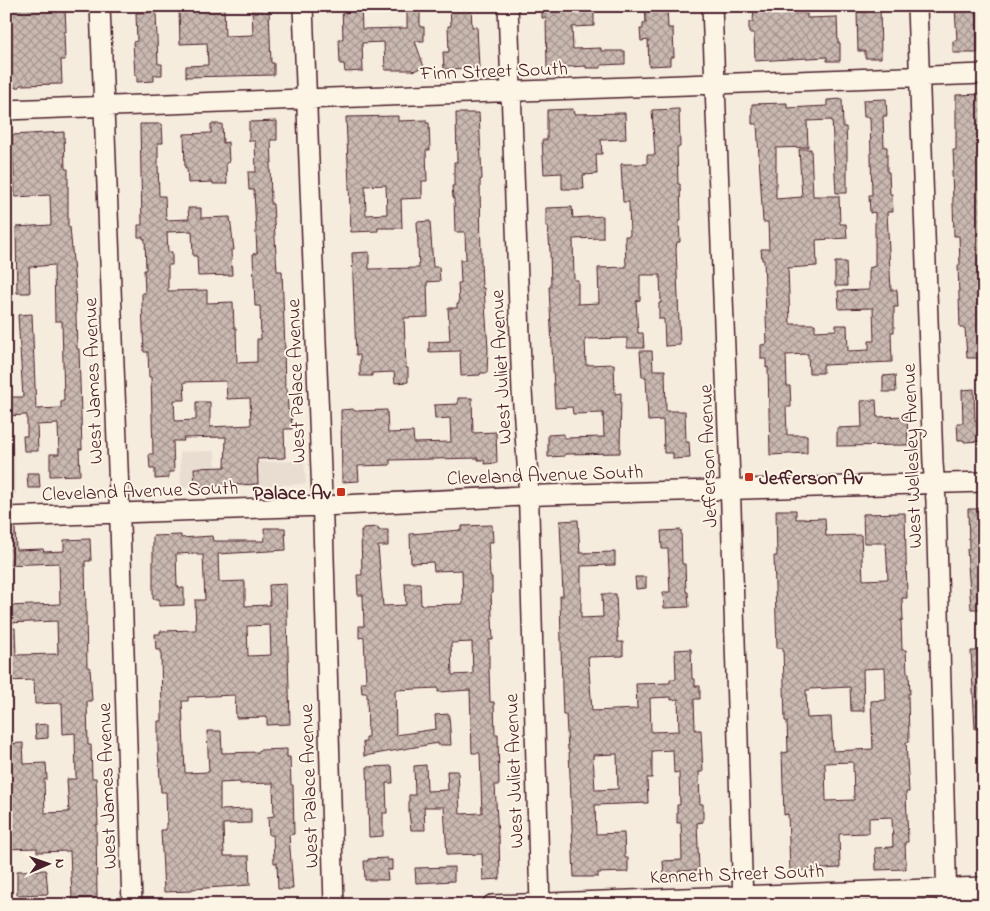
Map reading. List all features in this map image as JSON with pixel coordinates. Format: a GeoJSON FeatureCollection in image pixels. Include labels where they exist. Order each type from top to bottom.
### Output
{"type":"FeatureCollection","features":[{"type":"Feature","properties":{"kind":"street","name":"West James Avenue"},"geometry":{"type":"LineString","coordinates":[[100,6],[120,513],[132,905]]}},
{"type":"Feature","properties":{"kind":"street","name":"West Palace Avenue"},"geometry":{"type":"LineString","coordinates":[[303,6],[322,506],[334,905]]}},
{"type":"Feature","properties":{"kind":"street","name":"West Juliet Avenue"},"geometry":{"type":"LineString","coordinates":[[508,6],[522,391],[528,496],[540,904]]}},
{"type":"Feature","properties":{"kind":"street","name":"Jefferson Avenue"},"geometry":{"type":"LineString","coordinates":[[712,6],[743,900]]}},
{"type":"Feature","properties":{"kind":"street","name":"West Wellesley Avenue"},"geometry":{"type":"LineString","coordinates":[[917,6],[935,483],[947,896]]}},
{"type":"Feature","properties":{"kind":"street","name":"Finn Street South"},"geometry":{"type":"LineString","coordinates":[[6,110],[984,74]]}},
{"type":"Feature","properties":{"kind":"street","name":"Cleveland Avenue South"},"geometry":{"type":"LineString","coordinates":[[6,517],[322,506],[528,496],[984,482]]}},
{"type":"Feature","properties":{"kind":"street","name":"Kenneth Street South"},"geometry":{"type":"LineString","coordinates":[[492,905],[947,896],[984,887]]}},
{"type":"Feature","properties":{"kind":"shaded area"},"geometry":{"type":"Polygon","coordinates":[[[6,444],[14,444],[16,494],[6,494],[6,444]]]}},
{"type":"Feature","properties":{"kind":"shaded area"},"geometry":{"type":"Polygon","coordinates":[[[215,451],[217,487],[181,488],[180,452],[215,451]]]}},
{"type":"Feature","properties":{"kind":"shaded area"},"geometry":{"type":"Polygon","coordinates":[[[304,461],[306,484],[225,487],[224,463],[304,461]]]}},
{"type":"Feature","properties":{"kind":"building"},"geometry":{"type":"Polygon","coordinates":[[[10,6],[65,6],[65,60],[61,60],[62,84],[20,85],[20,87],[8,88],[9,41],[11,41],[10,6]]]}},
{"type":"Feature","properties":{"kind":"building"},"geometry":{"type":"Polygon","coordinates":[[[206,6],[221,6],[221,8],[224,8],[225,36],[253,35],[252,10],[269,9],[271,63],[274,63],[274,75],[186,77],[186,66],[208,65],[207,43],[180,44],[179,9],[206,8],[206,6]]]}},
{"type":"Feature","properties":{"kind":"building"},"geometry":{"type":"Polygon","coordinates":[[[342,6],[361,6],[362,29],[407,28],[407,11],[420,11],[420,27],[424,27],[424,41],[415,41],[424,67],[413,71],[385,70],[384,42],[362,43],[363,71],[345,72],[344,64],[340,64],[339,39],[343,39],[342,6]]]}},
{"type":"Feature","properties":{"kind":"building"},"geometry":{"type":"Polygon","coordinates":[[[450,6],[471,6],[472,27],[477,27],[479,68],[444,69],[443,52],[449,52],[448,26],[451,26],[450,6]]]}},
{"type":"Feature","properties":{"kind":"building"},"geometry":{"type":"Polygon","coordinates":[[[542,6],[594,6],[594,26],[572,27],[573,49],[601,48],[601,51],[625,51],[625,64],[601,65],[601,68],[586,68],[586,66],[547,68],[546,18],[542,18],[542,6]]]}},
{"type":"Feature","properties":{"kind":"building"},"geometry":{"type":"Polygon","coordinates":[[[645,6],[667,6],[668,28],[673,28],[674,57],[670,57],[670,65],[649,66],[648,40],[641,41],[640,29],[643,29],[643,23],[646,23],[645,6]]]}},
{"type":"Feature","properties":{"kind":"building"},"geometry":{"type":"Polygon","coordinates":[[[754,6],[768,6],[768,14],[807,13],[807,18],[837,17],[840,61],[827,61],[827,57],[755,61],[754,33],[749,33],[749,22],[753,22],[754,6]]]}},
{"type":"Feature","properties":{"kind":"building"},"geometry":{"type":"Polygon","coordinates":[[[867,6],[880,6],[881,58],[865,58],[865,51],[858,51],[857,12],[867,12],[867,6]]]}},
{"type":"Feature","properties":{"kind":"building"},"geometry":{"type":"Polygon","coordinates":[[[977,8],[977,53],[953,53],[953,41],[957,40],[955,9],[977,8]]]}},
{"type":"Feature","properties":{"kind":"building"},"geometry":{"type":"Polygon","coordinates":[[[156,12],[158,64],[162,64],[162,75],[154,75],[154,81],[137,82],[133,42],[137,41],[136,13],[156,12]]]}},
{"type":"Feature","properties":{"kind":"building"},"geometry":{"type":"Polygon","coordinates":[[[984,94],[984,358],[967,358],[965,328],[960,328],[959,236],[954,236],[952,170],[954,170],[953,150],[956,150],[956,95],[984,94]]]}},
{"type":"Feature","properties":{"kind":"building"},"geometry":{"type":"Polygon","coordinates":[[[842,99],[843,127],[846,127],[847,193],[836,193],[832,120],[807,121],[808,147],[776,148],[776,199],[802,197],[799,149],[811,149],[813,196],[839,196],[840,224],[846,224],[847,238],[816,240],[817,266],[788,268],[790,324],[815,324],[815,331],[836,330],[836,325],[847,325],[848,351],[869,350],[869,341],[874,341],[873,308],[839,309],[838,291],[869,290],[869,268],[875,266],[875,212],[870,213],[869,195],[872,195],[870,117],[864,117],[863,100],[886,99],[887,116],[883,116],[884,147],[887,147],[887,172],[889,172],[893,212],[887,212],[891,290],[897,290],[898,307],[894,307],[894,332],[891,332],[892,362],[823,365],[823,373],[809,373],[808,354],[786,355],[787,386],[790,386],[791,407],[786,407],[787,435],[807,435],[807,453],[770,455],[768,367],[766,368],[766,359],[761,359],[761,345],[767,344],[764,260],[762,260],[761,249],[769,249],[768,222],[763,222],[757,124],[752,124],[752,104],[787,103],[787,108],[827,106],[827,100],[842,99]]]}},
{"type":"Feature","properties":{"kind":"building"},"geometry":{"type":"Polygon","coordinates":[[[573,109],[574,114],[625,113],[626,139],[601,140],[602,154],[596,154],[597,174],[583,175],[584,189],[562,189],[562,173],[544,174],[542,140],[547,140],[547,110],[573,109]]]}},
{"type":"Feature","properties":{"kind":"building"},"geometry":{"type":"Polygon","coordinates":[[[679,109],[680,147],[677,147],[681,221],[679,221],[680,242],[677,242],[676,249],[680,345],[665,346],[664,319],[659,319],[659,303],[661,303],[660,275],[640,275],[640,300],[636,301],[638,333],[643,333],[644,348],[627,348],[627,338],[585,339],[586,365],[614,364],[615,394],[621,393],[620,453],[565,454],[565,456],[548,457],[548,435],[564,434],[564,438],[604,437],[603,413],[573,414],[572,407],[555,408],[549,287],[551,287],[550,251],[548,226],[546,226],[546,208],[572,207],[573,218],[603,216],[603,238],[573,239],[574,280],[578,280],[578,304],[599,303],[598,268],[626,267],[625,236],[630,236],[629,202],[623,202],[621,164],[647,164],[647,155],[655,155],[652,110],[679,109]]]}},
{"type":"Feature","properties":{"kind":"building"},"geometry":{"type":"Polygon","coordinates":[[[456,113],[479,113],[482,179],[480,180],[482,288],[484,288],[488,349],[487,373],[480,373],[480,375],[461,376],[460,351],[429,352],[429,342],[450,341],[448,308],[457,308],[457,304],[459,304],[458,283],[461,283],[460,260],[466,260],[465,232],[455,232],[452,186],[454,186],[454,162],[457,162],[456,113]]]}},
{"type":"Feature","properties":{"kind":"building"},"geometry":{"type":"Polygon","coordinates":[[[398,116],[398,121],[426,120],[426,123],[429,123],[430,150],[426,150],[427,181],[422,181],[422,198],[401,199],[402,228],[378,228],[378,231],[351,232],[346,117],[398,116]],[[386,185],[365,186],[366,215],[387,214],[386,185]]]}},
{"type":"Feature","properties":{"kind":"building"},"geometry":{"type":"Polygon","coordinates":[[[277,121],[277,140],[271,140],[272,163],[270,163],[271,204],[273,204],[277,271],[282,271],[285,388],[287,388],[288,410],[291,410],[292,429],[284,429],[285,458],[257,459],[258,484],[195,487],[194,468],[225,467],[226,437],[183,438],[184,441],[173,441],[174,472],[169,472],[169,478],[155,479],[155,469],[150,469],[149,454],[153,454],[151,377],[149,377],[148,352],[144,352],[142,293],[145,293],[145,239],[138,237],[138,225],[142,225],[140,124],[162,124],[163,143],[158,143],[159,196],[165,196],[166,220],[189,219],[188,208],[201,208],[201,218],[230,217],[234,250],[231,250],[232,275],[198,276],[197,256],[193,256],[192,231],[167,232],[168,252],[172,252],[172,265],[168,265],[168,291],[207,290],[207,303],[233,302],[237,363],[257,362],[257,339],[261,339],[260,306],[255,306],[253,254],[257,253],[254,190],[249,190],[248,172],[256,172],[255,141],[249,141],[249,122],[277,121]],[[226,381],[184,382],[185,400],[174,400],[175,421],[196,420],[196,402],[210,402],[210,427],[251,425],[250,398],[227,399],[226,381]]]}},
{"type":"Feature","properties":{"kind":"building"},"geometry":{"type":"Polygon","coordinates":[[[211,124],[222,124],[223,143],[228,142],[227,184],[213,184],[213,182],[188,183],[187,168],[185,168],[184,134],[211,133],[211,124]]]}},
{"type":"Feature","properties":{"kind":"building"},"geometry":{"type":"Polygon","coordinates":[[[64,132],[65,169],[68,169],[68,227],[70,227],[75,284],[77,349],[79,349],[82,449],[79,449],[80,475],[50,476],[50,454],[59,454],[58,424],[37,425],[38,451],[24,451],[23,436],[27,436],[27,415],[6,416],[6,397],[23,397],[18,315],[32,314],[36,409],[61,408],[61,401],[64,401],[62,321],[55,321],[54,265],[29,267],[30,293],[17,293],[16,227],[51,225],[50,195],[15,197],[12,135],[64,132]]]}},
{"type":"Feature","properties":{"kind":"building"},"geometry":{"type":"Polygon","coordinates":[[[430,221],[433,267],[439,267],[440,281],[427,282],[428,317],[404,318],[408,382],[395,383],[394,372],[372,373],[372,376],[360,376],[360,355],[356,355],[352,253],[369,252],[369,269],[419,268],[417,222],[430,221]]]}},
{"type":"Feature","properties":{"kind":"building"},"geometry":{"type":"Polygon","coordinates":[[[835,262],[846,262],[847,286],[835,286],[835,262]]]}},
{"type":"Feature","properties":{"kind":"building"},"geometry":{"type":"Polygon","coordinates":[[[640,351],[652,351],[653,370],[665,370],[666,411],[685,411],[686,442],[689,442],[690,458],[673,459],[673,453],[664,453],[663,420],[648,421],[646,377],[642,377],[640,351]]]}},
{"type":"Feature","properties":{"kind":"building"},"geometry":{"type":"Polygon","coordinates":[[[895,375],[896,392],[883,392],[883,376],[895,375]]]}},
{"type":"Feature","properties":{"kind":"building"},"geometry":{"type":"Polygon","coordinates":[[[974,389],[975,421],[984,420],[984,441],[964,442],[964,440],[958,440],[957,423],[963,423],[962,390],[974,389]]]}},
{"type":"Feature","properties":{"kind":"building"},"geometry":{"type":"Polygon","coordinates":[[[458,398],[472,398],[473,433],[496,432],[497,463],[485,464],[484,460],[478,460],[478,458],[390,460],[390,465],[358,466],[359,481],[342,482],[341,410],[387,410],[388,433],[413,432],[414,443],[451,442],[450,418],[435,419],[434,405],[458,404],[458,398]]]}},
{"type":"Feature","properties":{"kind":"building"},"geometry":{"type":"Polygon","coordinates":[[[876,400],[877,417],[907,416],[908,445],[837,446],[837,428],[862,427],[861,401],[876,400]]]}},
{"type":"Feature","properties":{"kind":"building"},"geometry":{"type":"Polygon","coordinates":[[[27,473],[39,473],[40,488],[28,488],[27,473]]]}},
{"type":"Feature","properties":{"kind":"building"},"geometry":{"type":"Polygon","coordinates":[[[968,509],[984,509],[984,609],[971,609],[967,549],[969,549],[968,509]]]}},
{"type":"Feature","properties":{"kind":"building"},"geometry":{"type":"Polygon","coordinates":[[[776,510],[796,510],[796,519],[825,518],[826,536],[861,535],[863,580],[888,579],[886,543],[864,543],[863,514],[905,513],[907,598],[902,598],[903,620],[901,620],[902,650],[906,650],[910,694],[908,694],[909,742],[906,742],[909,792],[906,792],[908,842],[905,842],[906,869],[876,870],[875,848],[893,847],[892,817],[869,818],[869,833],[839,834],[840,868],[790,871],[788,814],[784,815],[782,753],[788,752],[787,721],[785,721],[783,648],[777,648],[774,556],[777,556],[776,510]],[[885,668],[863,669],[864,711],[851,711],[850,687],[806,690],[807,718],[831,717],[833,751],[873,749],[871,701],[886,700],[885,668]],[[853,762],[825,763],[826,801],[854,800],[853,762]]]}},
{"type":"Feature","properties":{"kind":"building"},"geometry":{"type":"Polygon","coordinates":[[[578,520],[580,553],[615,552],[615,565],[581,566],[581,618],[603,617],[602,594],[616,594],[618,642],[623,642],[623,656],[588,657],[592,711],[637,709],[636,684],[670,683],[670,679],[676,679],[675,650],[691,649],[692,679],[695,679],[695,686],[700,686],[700,699],[694,699],[695,730],[701,730],[703,772],[699,772],[700,804],[703,804],[703,822],[697,823],[699,870],[679,871],[679,876],[664,876],[663,861],[682,860],[681,823],[677,823],[677,805],[680,805],[679,772],[674,773],[673,750],[652,751],[652,778],[647,778],[648,803],[595,805],[596,834],[624,833],[625,858],[628,858],[628,872],[598,873],[598,877],[574,877],[569,750],[566,715],[563,715],[560,596],[563,596],[560,521],[578,520]],[[671,697],[650,698],[651,732],[679,731],[678,699],[671,700],[671,697]],[[617,754],[593,755],[595,790],[618,789],[617,754]]]}},
{"type":"Feature","properties":{"kind":"building"},"geometry":{"type":"Polygon","coordinates":[[[492,525],[493,542],[488,542],[490,577],[492,577],[493,640],[489,640],[489,668],[490,702],[494,702],[495,734],[498,734],[499,785],[495,785],[500,879],[483,880],[482,854],[447,855],[444,807],[424,807],[425,830],[411,830],[409,795],[415,795],[414,766],[426,765],[427,791],[448,790],[447,771],[458,771],[460,814],[482,813],[480,753],[472,753],[470,690],[438,692],[438,688],[395,690],[396,735],[436,729],[435,715],[449,714],[451,745],[438,745],[438,743],[364,756],[363,742],[366,742],[366,737],[368,737],[367,693],[362,693],[361,682],[366,682],[364,637],[359,638],[359,626],[364,626],[363,595],[358,595],[357,575],[362,575],[361,531],[363,531],[363,528],[378,527],[378,530],[388,530],[388,546],[378,546],[383,606],[406,605],[405,583],[420,583],[421,605],[463,604],[462,570],[434,571],[433,562],[411,563],[410,534],[462,530],[462,526],[492,525]],[[472,642],[451,643],[452,675],[473,674],[472,642]]]}},
{"type":"Feature","properties":{"kind":"building"},"geometry":{"type":"Polygon","coordinates":[[[6,528],[15,528],[16,550],[43,549],[44,552],[64,551],[64,540],[90,539],[91,561],[85,561],[87,667],[90,667],[92,701],[87,701],[88,745],[91,745],[92,778],[96,778],[98,825],[96,825],[97,898],[72,899],[70,851],[37,852],[37,848],[6,849],[6,807],[9,807],[6,744],[23,743],[24,764],[46,763],[47,779],[44,779],[45,813],[69,812],[67,779],[76,779],[75,733],[63,734],[62,703],[35,704],[34,680],[6,681],[6,629],[15,628],[16,655],[58,654],[57,621],[6,623],[6,606],[60,604],[59,563],[6,565],[6,528]]]}},
{"type":"Feature","properties":{"kind":"building"},"geometry":{"type":"Polygon","coordinates":[[[264,528],[285,528],[286,550],[218,554],[219,582],[245,581],[245,606],[270,605],[269,585],[286,584],[290,724],[267,725],[267,717],[236,718],[235,695],[188,697],[188,701],[182,701],[185,773],[209,772],[207,731],[221,731],[222,753],[287,749],[287,757],[290,757],[291,785],[293,785],[294,834],[289,835],[293,889],[278,889],[277,863],[274,863],[273,835],[269,835],[268,817],[274,816],[273,783],[240,784],[240,782],[220,783],[220,810],[251,809],[251,823],[223,824],[224,856],[249,856],[250,885],[164,892],[161,830],[166,830],[167,823],[166,792],[161,792],[158,750],[158,721],[162,721],[161,650],[156,650],[155,634],[160,634],[160,631],[196,630],[195,600],[205,600],[203,555],[197,555],[197,553],[176,554],[177,586],[184,588],[184,605],[159,606],[159,599],[153,599],[153,536],[181,535],[181,538],[212,536],[213,541],[265,541],[264,528]],[[270,625],[247,626],[248,656],[271,655],[270,625]]]}},
{"type":"Feature","properties":{"kind":"building"},"geometry":{"type":"Polygon","coordinates":[[[681,530],[682,564],[685,564],[686,592],[688,592],[689,607],[664,608],[663,592],[670,592],[668,549],[662,549],[661,531],[681,530]]]}},
{"type":"Feature","properties":{"kind":"building"},"geometry":{"type":"Polygon","coordinates":[[[635,577],[646,577],[646,588],[636,589],[635,577]]]}},
{"type":"Feature","properties":{"kind":"building"},"geometry":{"type":"Polygon","coordinates":[[[971,651],[984,651],[984,728],[975,729],[971,651]]]}},
{"type":"Feature","properties":{"kind":"building"},"geometry":{"type":"Polygon","coordinates":[[[48,724],[48,738],[36,739],[35,725],[48,724]]]}},
{"type":"Feature","properties":{"kind":"building"},"geometry":{"type":"Polygon","coordinates":[[[392,766],[393,783],[386,783],[387,813],[383,813],[383,836],[369,837],[367,767],[392,766]]]}},
{"type":"Feature","properties":{"kind":"building"},"geometry":{"type":"Polygon","coordinates":[[[387,858],[387,860],[392,860],[392,870],[387,870],[388,880],[365,880],[364,861],[387,858]]]}},
{"type":"Feature","properties":{"kind":"building"},"geometry":{"type":"Polygon","coordinates":[[[454,867],[454,881],[416,883],[415,868],[454,867]]]}},
{"type":"Feature","properties":{"kind":"building"},"geometry":{"type":"Polygon","coordinates":[[[46,870],[48,894],[17,895],[17,871],[46,870]]]}},
{"type":"Feature","properties":{"kind":"place","name":"Jefferson Av"},"geometry":{"type":"Point","coordinates":[749,477]}},
{"type":"Feature","properties":{"kind":"place","name":"Palace Av"},"geometry":{"type":"Point","coordinates":[341,492]}}]}
